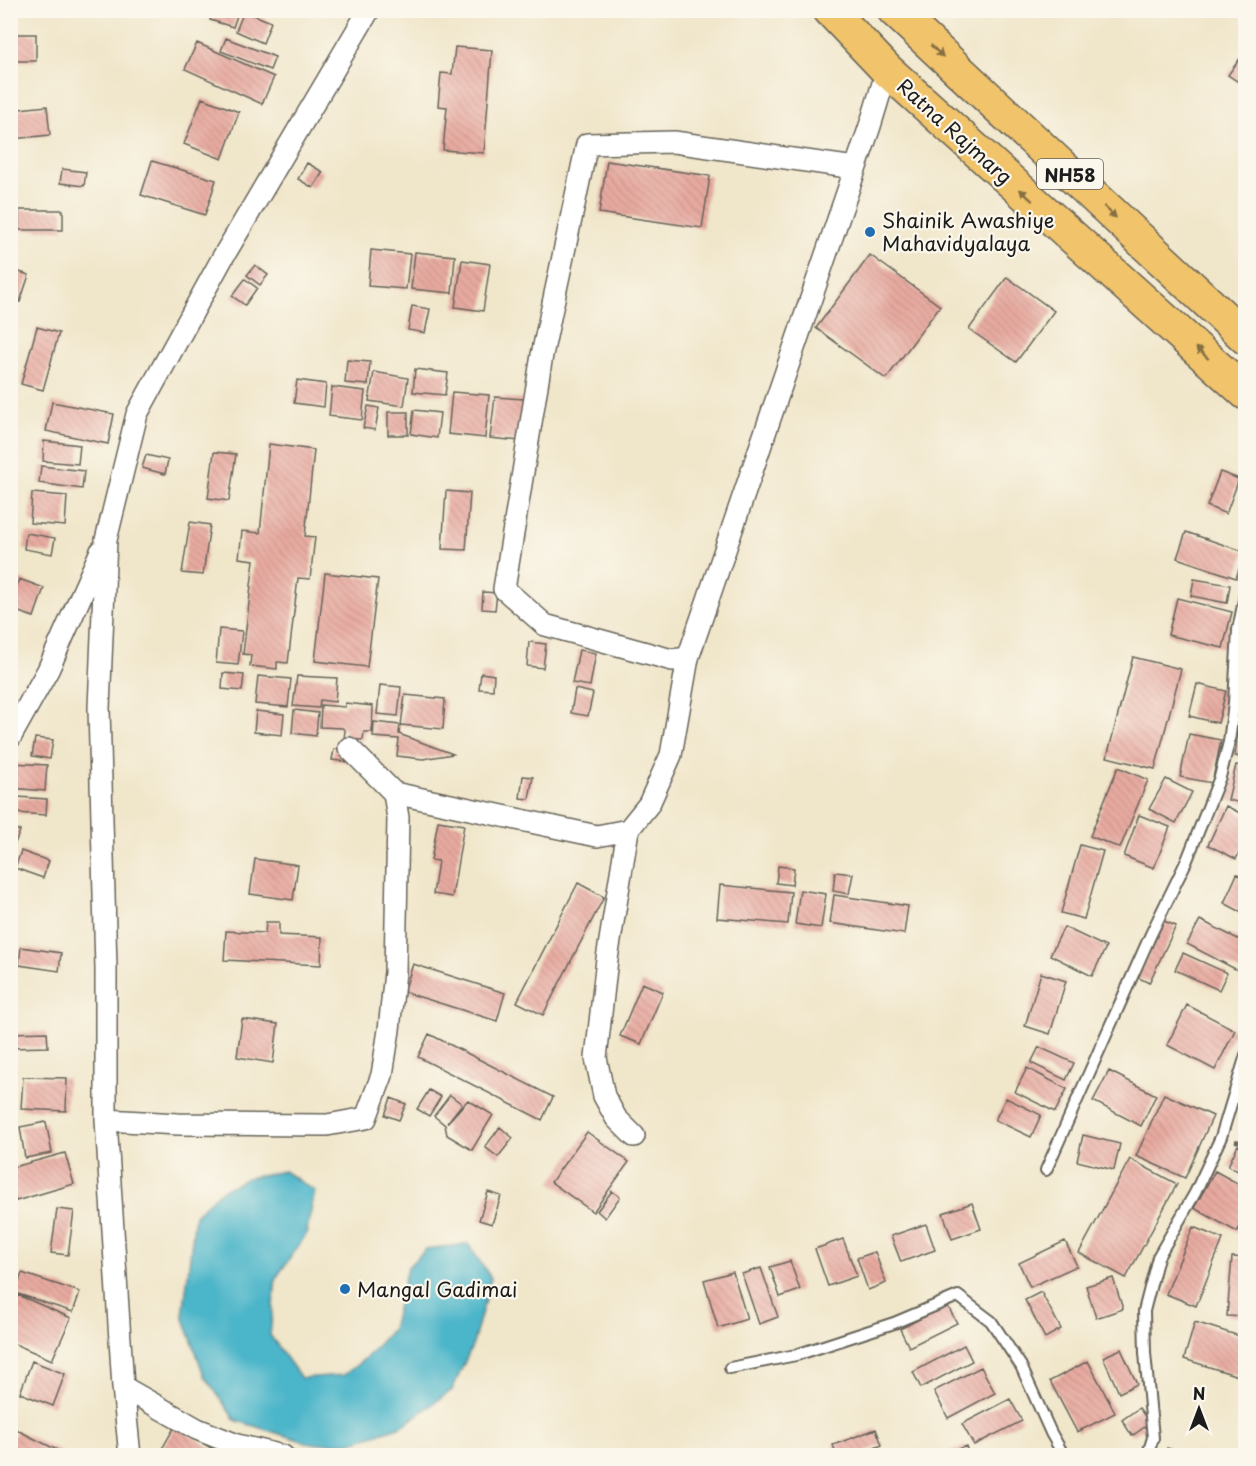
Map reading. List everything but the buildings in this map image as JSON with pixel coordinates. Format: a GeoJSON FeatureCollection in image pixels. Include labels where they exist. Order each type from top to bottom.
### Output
{"type":"FeatureCollection","features":[{"type":"Feature","properties":{"kind":"main road","name":"Ratna Rajmarg"},"geometry":{"type":"LineString","coordinates":[[830,10],[887,70],[1245,393]]}},
{"type":"Feature","properties":{"kind":"main road","name":"NH58"},"geometry":{"type":"LineString","coordinates":[[894,10],[1245,338]]}},
{"type":"Feature","properties":{"kind":"street"},"geometry":{"type":"LineString","coordinates":[[10,738],[48,670],[106,540],[137,414],[223,257],[369,10]]}},
{"type":"Feature","properties":{"kind":"street"},"geometry":{"type":"LineString","coordinates":[[634,1137],[616,1118],[604,1096],[596,1058],[607,959],[628,830],[649,804],[671,754],[688,658],[887,70]]}},
{"type":"Feature","properties":{"kind":"street"},"geometry":{"type":"LineString","coordinates":[[688,658],[672,660],[545,625],[504,589],[542,355],[587,144],[674,142],[855,168]]}},
{"type":"Feature","properties":{"kind":"street"},"geometry":{"type":"LineString","coordinates":[[106,540],[99,708],[106,968],[106,1120],[123,1387],[130,1455]]}},
{"type":"Feature","properties":{"kind":"street"},"geometry":{"type":"LineString","coordinates":[[349,748],[394,793],[597,836],[628,830]]}},
{"type":"Feature","properties":{"kind":"street"},"geometry":{"type":"LineString","coordinates":[[106,1120],[178,1124],[327,1125],[366,1118],[382,1076],[395,972],[398,818],[394,793]]}},
{"type":"Feature","properties":{"kind":"street"},"geometry":{"type":"LineString","coordinates":[[123,1387],[197,1429],[237,1445],[284,1455]]}},
{"type":"Feature","properties":{"kind":"lane"},"geometry":{"type":"LineString","coordinates":[[1046,1170],[1151,934],[1187,860],[1220,777],[1228,742],[1238,630],[1245,590]]}},
{"type":"Feature","properties":{"kind":"lane"},"geometry":{"type":"LineString","coordinates":[[1147,1455],[1153,1438],[1145,1353],[1144,1311],[1158,1257],[1195,1193],[1221,1137],[1245,1055]]}},
{"type":"Feature","properties":{"kind":"lane"},"geometry":{"type":"LineString","coordinates":[[730,1368],[796,1356],[894,1323],[958,1296],[991,1321],[1021,1366],[1051,1433],[1064,1455]]}},
{"type":"Feature","properties":{"kind":"water"},"geometry":{"type":"Polygon","coordinates":[[[284,1171],[315,1191],[306,1235],[276,1278],[270,1335],[301,1378],[344,1375],[368,1356],[392,1329],[407,1268],[426,1249],[468,1244],[491,1278],[473,1344],[452,1390],[402,1426],[353,1442],[312,1444],[235,1420],[204,1375],[183,1316],[195,1215],[219,1192],[247,1178],[284,1171]]]}},
{"type":"Feature","properties":{"kind":"place","name":"Shainik Awashiye Mahavidyalaya"},"geometry":{"type":"Point","coordinates":[870,232]}},
{"type":"Feature","properties":{"kind":"place","name":"Mangal Gadimai"},"geometry":{"type":"Point","coordinates":[345,1289]}}]}
